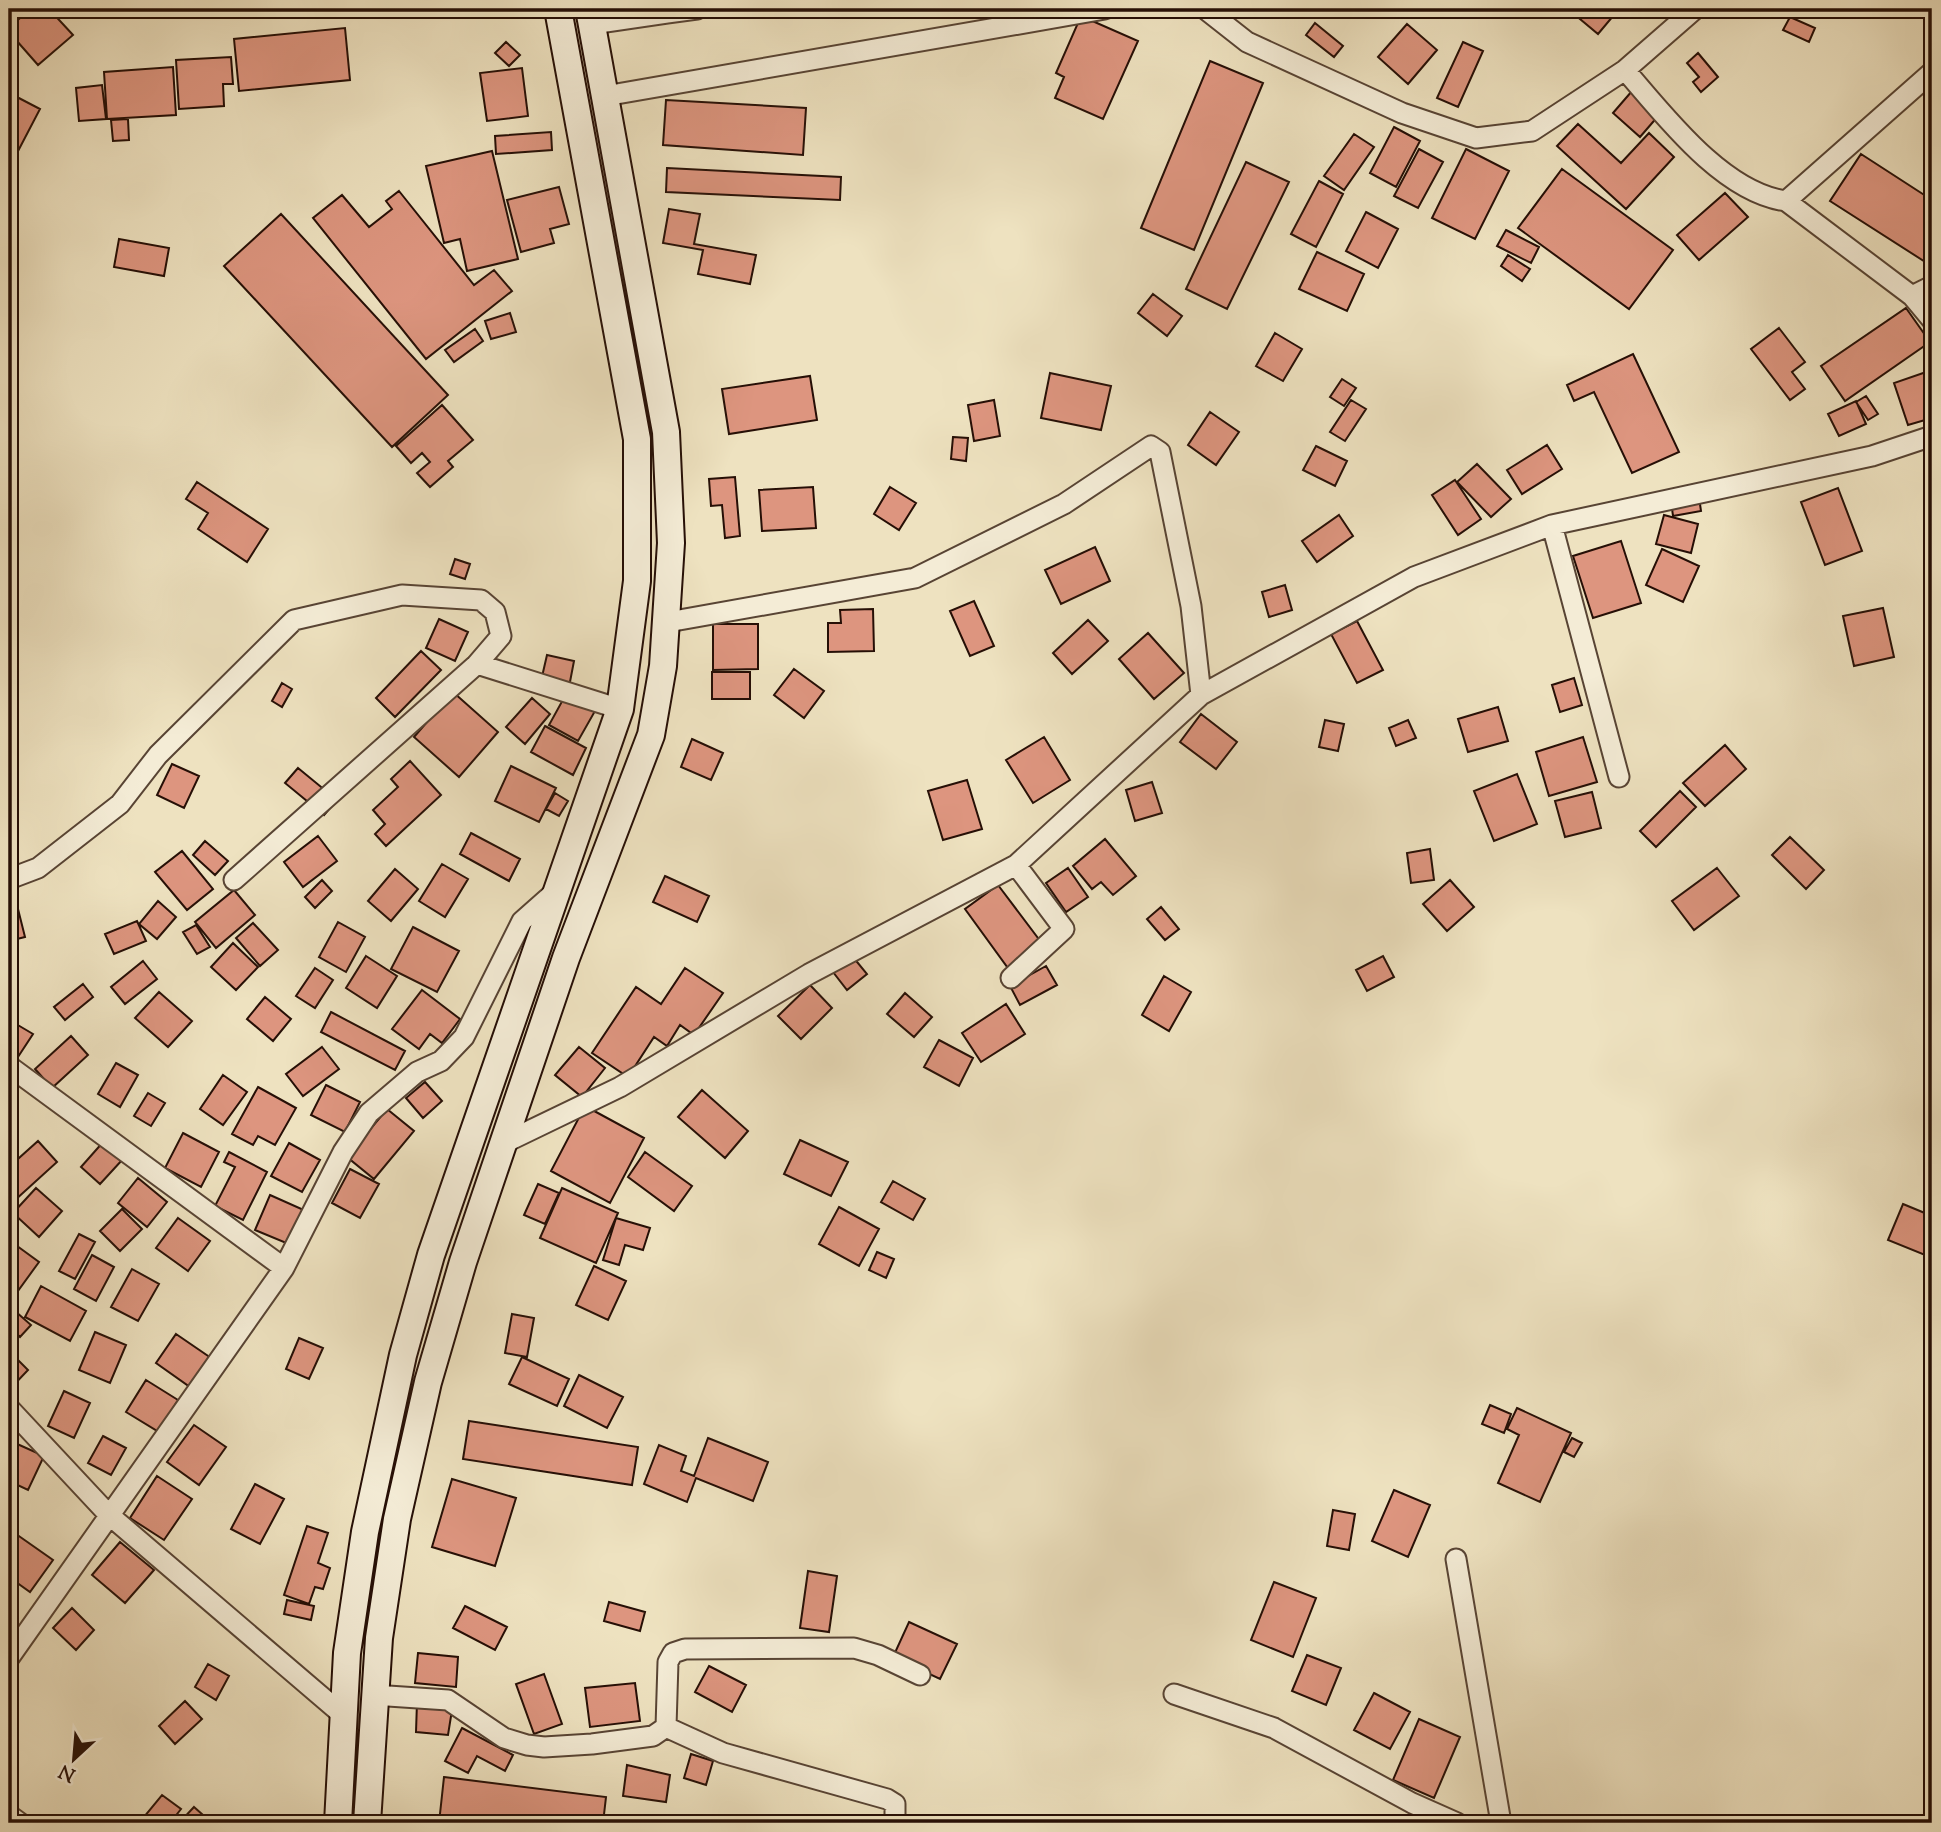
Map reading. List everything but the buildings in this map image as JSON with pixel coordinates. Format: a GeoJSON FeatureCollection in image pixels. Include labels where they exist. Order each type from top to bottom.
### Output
{"type":"FeatureCollection","features":[{"type":"Feature","properties":{"kind":"main road"},"geometry":{"type":"LineString","coordinates":[[338,1823],[347,1653],[365,1532],[402,1355],[431,1255],[620,709],[638,582],[637,439],[558,9]]}},
{"type":"Feature","properties":{"kind":"main road"},"geometry":{"type":"LineString","coordinates":[[367,1823],[373,1695],[397,1519],[425,1394],[463,1262],[502,1144],[566,958],[651,735],[668,622],[671,543],[666,432],[591,16]]}},
{"type":"Feature","properties":{"kind":"street"},"geometry":{"type":"LineString","coordinates":[[591,16],[697,9]]}},
{"type":"Feature","properties":{"kind":"street"},"geometry":{"type":"LineString","coordinates":[[605,96],[1105,9]]}},
{"type":"Feature","properties":{"kind":"street"},"geometry":{"type":"LineString","coordinates":[[1205,9],[1247,42],[1402,113],[1476,138],[1532,131],[1625,70],[1695,9]]}},
{"type":"Feature","properties":{"kind":"street"},"geometry":{"type":"LineString","coordinates":[[1625,70],[1704,155],[1747,188],[1786,201],[1912,296],[1932,320]]}},
{"type":"Feature","properties":{"kind":"street"},"geometry":{"type":"LineString","coordinates":[[1786,201],[1932,72]]}},
{"type":"Feature","properties":{"kind":"street"},"geometry":{"type":"LineString","coordinates":[[1912,296],[1932,286]]}},
{"type":"Feature","properties":{"kind":"street"},"geometry":{"type":"LineString","coordinates":[[502,1144],[620,1087],[809,974],[1016,865],[1201,695],[1414,577],[1552,526],[1872,456],[1932,436]]}},
{"type":"Feature","properties":{"kind":"street"},"geometry":{"type":"LineString","coordinates":[[668,622],[915,578],[1063,504],[1151,446],[1160,452],[1191,606],[1201,695]]}},
{"type":"Feature","properties":{"kind":"street"},"geometry":{"type":"LineString","coordinates":[[1552,526],[1619,777]]}},
{"type":"Feature","properties":{"kind":"street"},"geometry":{"type":"LineString","coordinates":[[9,879],[38,868],[120,804],[158,755],[294,620],[402,595],[481,600],[495,612],[501,636],[477,664],[234,880]]}},
{"type":"Feature","properties":{"kind":"street"},"geometry":{"type":"LineString","coordinates":[[477,664],[620,709]]}},
{"type":"Feature","properties":{"kind":"street"},"geometry":{"type":"LineString","coordinates":[[1011,978],[1064,929],[1016,865]]}},
{"type":"Feature","properties":{"kind":"street"},"geometry":{"type":"LineString","coordinates":[[9,1658],[284,1268],[343,1152],[369,1113],[417,1072],[441,1062],[464,1037],[522,921],[557,890]]}},
{"type":"Feature","properties":{"kind":"street"},"geometry":{"type":"LineString","coordinates":[[9,1066],[284,1268]]}},
{"type":"Feature","properties":{"kind":"street"},"geometry":{"type":"LineString","coordinates":[[9,1408],[108,1514],[343,1714]]}},
{"type":"Feature","properties":{"kind":"street"},"geometry":{"type":"LineString","coordinates":[[1456,1559],[1501,1823]]}},
{"type":"Feature","properties":{"kind":"street"},"geometry":{"type":"LineString","coordinates":[[666,1727],[668,1662],[673,1653],[685,1649],[854,1648],[878,1655],[920,1675]]}},
{"type":"Feature","properties":{"kind":"street"},"geometry":{"type":"LineString","coordinates":[[1174,1694],[1274,1728],[1412,1803],[1457,1823]]}},
{"type":"Feature","properties":{"kind":"street"},"geometry":{"type":"LineString","coordinates":[[373,1695],[449,1700],[504,1738],[544,1747],[653,1736],[666,1727]]}},
{"type":"Feature","properties":{"kind":"street"},"geometry":{"type":"LineString","coordinates":[[666,1727],[723,1753],[887,1799],[895,1804],[895,1823]]}},
{"type":"Feature","properties":{"kind":"street"},"geometry":{"type":"LineString","coordinates":[[9,1815],[20,1823]]}}]}
